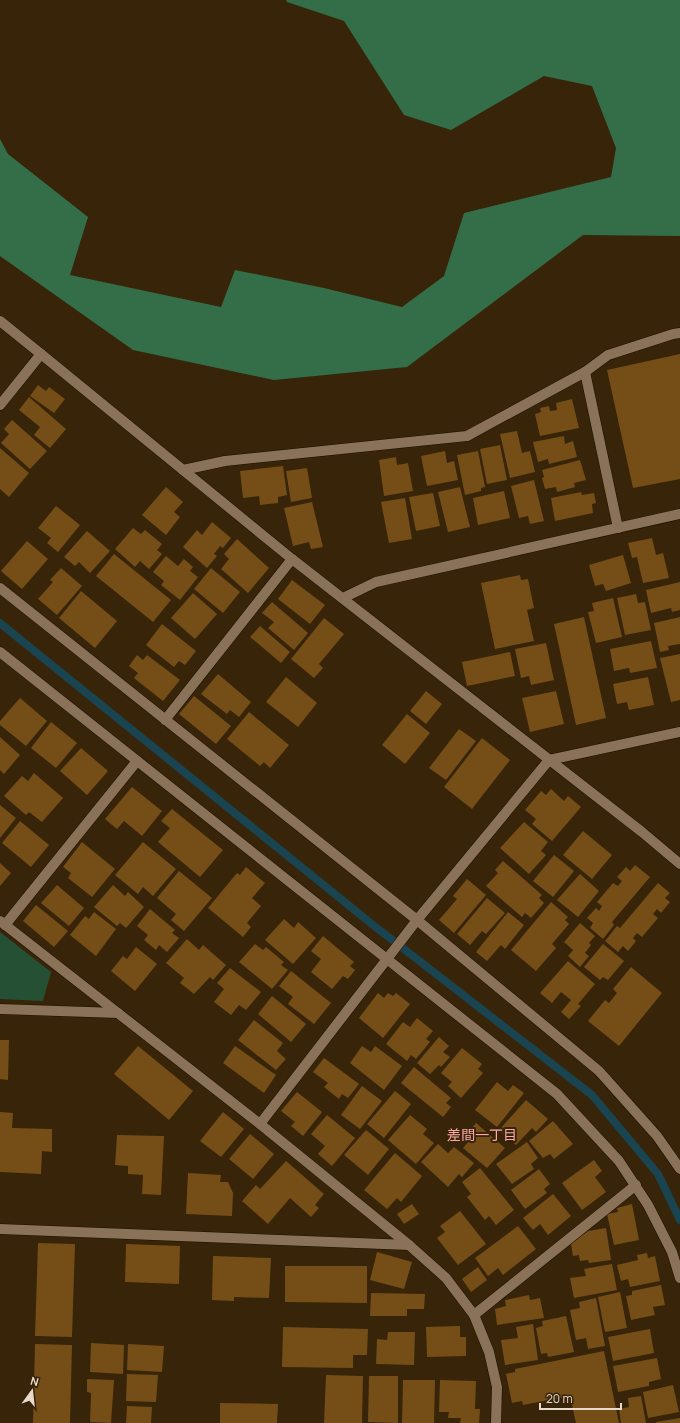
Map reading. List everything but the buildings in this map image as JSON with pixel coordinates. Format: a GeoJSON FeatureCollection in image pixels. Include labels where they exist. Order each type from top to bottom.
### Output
{"type":"FeatureCollection","features":[{"type":"Feature","properties":{"kind":"street"},"geometry":{"type":"LineString","coordinates":[[0,321],[292,559],[642,832],[680,864]]}},
{"type":"Feature","properties":{"kind":"street"},"geometry":{"type":"LineString","coordinates":[[184,470],[225,461],[467,436],[585,372],[608,355],[680,333]]}},
{"type":"Feature","properties":{"kind":"street"},"geometry":{"type":"LineString","coordinates":[[0,405],[41,354]]}},
{"type":"Feature","properties":{"kind":"street"},"geometry":{"type":"LineString","coordinates":[[585,372],[618,528]]}},
{"type":"Feature","properties":{"kind":"street"},"geometry":{"type":"LineString","coordinates":[[343,598],[376,582],[680,514]]}},
{"type":"Feature","properties":{"kind":"street"},"geometry":{"type":"LineString","coordinates":[[165,720],[292,559]]}},
{"type":"Feature","properties":{"kind":"street"},"geometry":{"type":"LineString","coordinates":[[0,588],[417,920],[599,1071],[658,1136],[680,1169]]}},
{"type":"Feature","properties":{"kind":"street"},"geometry":{"type":"LineString","coordinates":[[0,652],[557,1094],[619,1161],[636,1185],[672,1252],[680,1278]]}},
{"type":"Feature","properties":{"kind":"street"},"geometry":{"type":"LineString","coordinates":[[260,1124],[417,920],[549,760],[680,732]]}},
{"type":"Feature","properties":{"kind":"street"},"geometry":{"type":"LineString","coordinates":[[137,761],[2,923],[260,1124],[409,1245],[446,1278],[474,1315],[489,1352],[496,1387],[496,1423]]}},
{"type":"Feature","properties":{"kind":"street"},"geometry":{"type":"LineString","coordinates":[[0,1009],[118,1013]]}},
{"type":"Feature","properties":{"kind":"street"},"geometry":{"type":"LineString","coordinates":[[474,1315],[636,1185]]}},
{"type":"Feature","properties":{"kind":"street"},"geometry":{"type":"LineString","coordinates":[[0,1229],[409,1245]]}},
{"type":"Feature","properties":{"kind":"green space"},"geometry":{"type":"Polygon","coordinates":[[[286,0],[680,0],[680,236],[583,235],[407,367],[274,380],[133,350],[0,256],[0,139],[8,154],[88,217],[70,275],[221,307],[235,270],[324,288],[402,307],[444,276],[464,213],[611,177],[616,148],[592,86],[544,76],[451,130],[404,115],[344,21],[287,2],[286,0]]]}},
{"type":"Feature","properties":{"kind":"green space"},"geometry":{"type":"Polygon","coordinates":[[[0,932],[51,972],[43,1001],[0,999],[0,932]]]}},
{"type":"Feature","properties":{"kind":"waterway"},"geometry":{"type":"LineString","coordinates":[[0,623],[373,925],[592,1095],[658,1174],[680,1220]]}},
{"type":"Feature","properties":{"kind":"district","name":"差間一丁目"},"geometry":{"type":"Point","coordinates":[482,1134]}}]}
